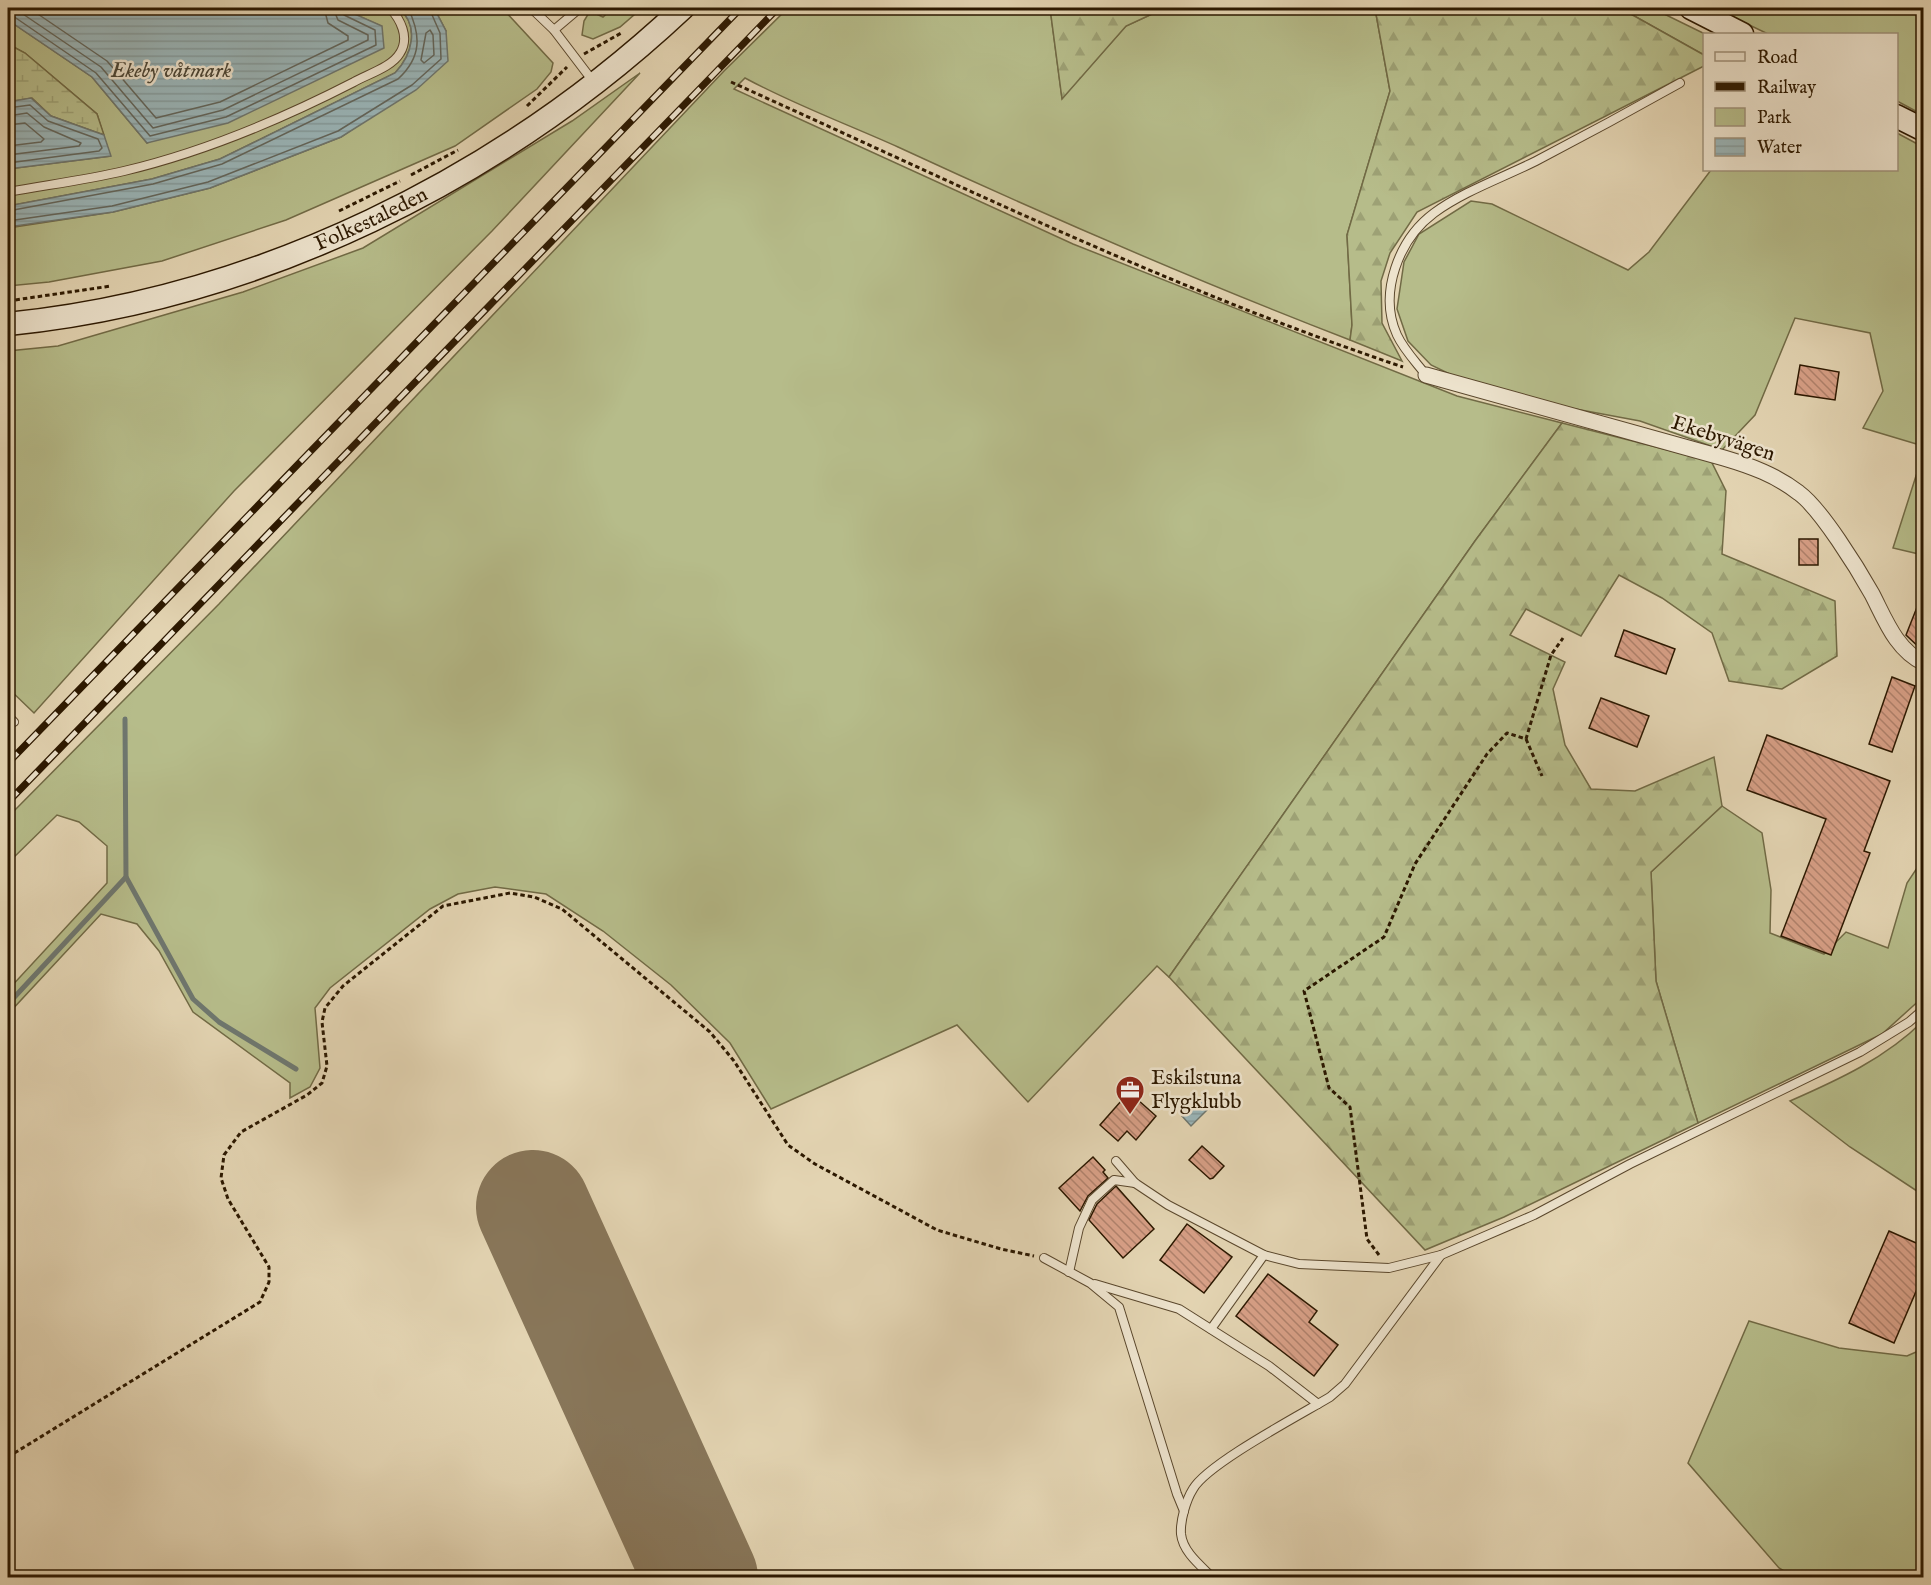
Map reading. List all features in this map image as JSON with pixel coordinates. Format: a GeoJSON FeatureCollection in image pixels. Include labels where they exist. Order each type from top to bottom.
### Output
{"type":"FeatureCollection","features":[{"type":"Feature","properties":{"kind":"main road","name":"Folkestaleden"},"geometry":{"type":"LineString","coordinates":[[8,324],[42,321],[149,299],[242,273],[324,242],[436,187],[517,139],[595,84],[683,8]]}},
{"type":"Feature","properties":{"kind":"main road"},"geometry":{"type":"LineString","coordinates":[[1691,8],[1740,33]]}},
{"type":"Feature","properties":{"kind":"main road"},"geometry":{"type":"LineString","coordinates":[[1898,117],[1923,130]]}},
{"type":"Feature","properties":{"kind":"street","name":"Ekebyvägen"},"geometry":{"type":"LineString","coordinates":[[1426,375],[1724,458],[1768,473],[1801,494],[1815,510],[1868,588],[1895,637],[1907,653],[1923,663]]}},
{"type":"Feature","properties":{"kind":"lane"},"geometry":{"type":"LineString","coordinates":[[8,192],[125,171],[228,139],[326,96],[391,63],[401,53],[404,38],[400,20],[390,8]]}},
{"type":"Feature","properties":{"kind":"lane"},"geometry":{"type":"LineString","coordinates":[[531,8],[554,30],[595,84]]}},
{"type":"Feature","properties":{"kind":"lane"},"geometry":{"type":"LineString","coordinates":[[554,30],[580,8]]}},
{"type":"Feature","properties":{"kind":"lane"},"geometry":{"type":"LineString","coordinates":[[1426,375],[1397,334],[1389,301],[1398,262],[1406,243],[1419,227],[1449,203],[1610,123],[1680,83]]}},
{"type":"Feature","properties":{"kind":"lane"},"geometry":{"type":"LineString","coordinates":[[1116,1161],[1135,1183],[1168,1205],[1264,1255],[1299,1264],[1389,1268],[1441,1255],[1534,1215],[1630,1164],[1860,1052],[1909,1022],[1923,1009]]}},
{"type":"Feature","properties":{"kind":"lane"},"geometry":{"type":"LineString","coordinates":[[1070,1272],[1079,1228],[1092,1200],[1114,1180],[1135,1183]]}},
{"type":"Feature","properties":{"kind":"lane"},"geometry":{"type":"LineString","coordinates":[[1211,1329],[1264,1255]]}},
{"type":"Feature","properties":{"kind":"lane"},"geometry":{"type":"LineString","coordinates":[[1213,1578],[1188,1554],[1181,1534],[1184,1511],[1193,1489],[1209,1471],[1318,1404],[1356,1373],[1441,1255]]}},
{"type":"Feature","properties":{"kind":"lane"},"geometry":{"type":"LineString","coordinates":[[1044,1258],[1090,1283],[1119,1307],[1184,1511]]}},
{"type":"Feature","properties":{"kind":"lane"},"geometry":{"type":"LineString","coordinates":[[1090,1283],[1179,1309],[1269,1366],[1318,1404]]}},
{"type":"Feature","properties":{"kind":"path"},"geometry":{"type":"LineString","coordinates":[[525,108],[556,74],[593,47],[628,29]]}},
{"type":"Feature","properties":{"kind":"path"},"geometry":{"type":"LineString","coordinates":[[731,82],[1110,252],[1271,319],[1426,375]]}},
{"type":"Feature","properties":{"kind":"path"},"geometry":{"type":"LineString","coordinates":[[333,214],[405,179],[468,144]]}},
{"type":"Feature","properties":{"kind":"path"},"geometry":{"type":"LineString","coordinates":[[8,301],[120,284]]}},
{"type":"Feature","properties":{"kind":"path"},"geometry":{"type":"LineString","coordinates":[[1542,776],[1526,740],[1551,655],[1563,638]]}},
{"type":"Feature","properties":{"kind":"path"},"geometry":{"type":"LineString","coordinates":[[1389,1268],[1367,1239],[1350,1107],[1329,1088],[1304,991],[1384,937],[1415,864],[1487,754],[1507,733],[1526,740]]}},
{"type":"Feature","properties":{"kind":"path"},"geometry":{"type":"LineString","coordinates":[[8,1457],[260,1302],[269,1282],[269,1267],[228,1199],[221,1178],[224,1155],[241,1132],[307,1095],[322,1083],[327,1066],[322,1022],[325,1008],[343,986],[443,906],[483,896],[510,893],[526,895],[562,909],[710,1032],[734,1061],[788,1145],[815,1164],[937,1230],[1001,1249],[1044,1258]]}},
{"type":"Feature","properties":{"kind":"green space"},"geometry":{"type":"Polygon","coordinates":[[[341,8],[399,8],[406,16],[410,24],[411,41],[406,58],[395,73],[220,159],[152,179],[8,206],[8,169],[110,156],[97,114],[25,53],[8,44],[8,20],[92,77],[147,143],[381,26],[341,8]]]}},
{"type":"Feature","properties":{"kind":"green space"},"geometry":{"type":"Polygon","coordinates":[[[434,8],[502,8],[553,63],[551,72],[537,89],[455,146],[286,220],[162,261],[49,282],[8,286],[8,228],[113,212],[210,188],[341,137],[372,116],[446,31],[434,8]]]}},
{"type":"Feature","properties":{"kind":"green space"},"geometry":{"type":"Polygon","coordinates":[[[613,8],[642,8],[620,27],[593,39],[582,35],[584,21],[590,11],[603,17],[613,8]]]}},
{"type":"Feature","properties":{"kind":"green space"},"geometry":{"type":"Polygon","coordinates":[[[788,8],[1050,8],[1062,98],[1126,26],[1165,8],[1356,8],[1376,14],[1390,91],[1347,235],[1352,325],[1350,340],[1122,247],[802,106],[745,78],[734,89],[1073,244],[1457,396],[1562,423],[1475,541],[1169,977],[1157,966],[1028,1102],[957,1025],[771,1109],[730,1043],[671,985],[603,931],[546,894],[495,887],[458,894],[430,909],[330,988],[315,1008],[320,1068],[310,1087],[290,1098],[290,1083],[193,1012],[159,951],[137,924],[101,914],[8,1014],[8,990],[107,883],[107,846],[79,822],[57,815],[8,863],[8,817],[219,604],[724,71],[788,8]]]}},
{"type":"Feature","properties":{"kind":"green space"},"geometry":{"type":"Polygon","coordinates":[[[1050,8],[1165,8],[1126,26],[1062,99],[1050,8]]]}},
{"type":"Feature","properties":{"kind":"green space"},"geometry":{"type":"Polygon","coordinates":[[[1357,8],[1620,8],[1703,54],[1703,67],[1417,212],[1390,253],[1381,281],[1382,323],[1402,361],[1350,340],[1352,325],[1347,235],[1390,91],[1376,14],[1357,8]]]}},
{"type":"Feature","properties":{"kind":"green space"},"geometry":{"type":"Polygon","coordinates":[[[1620,8],[1652,8],[1703,33],[1703,54],[1620,8]]]}},
{"type":"Feature","properties":{"kind":"green space"},"geometry":{"type":"Polygon","coordinates":[[[1714,8],[1923,8],[1923,115],[1898,102],[1898,33],[1766,33],[1714,8]]]}},
{"type":"Feature","properties":{"kind":"green space"},"geometry":{"type":"Polygon","coordinates":[[[8,44],[25,53],[97,114],[104,135],[51,116],[32,98],[8,102],[8,44]]]}},
{"type":"Feature","properties":{"kind":"green space"},"geometry":{"type":"Polygon","coordinates":[[[640,73],[492,231],[234,491],[34,713],[8,688],[8,351],[58,346],[243,292],[363,248],[572,121],[640,73]]]}},
{"type":"Feature","properties":{"kind":"green space"},"geometry":{"type":"Polygon","coordinates":[[[1898,134],[1923,147],[1923,446],[1863,428],[1883,391],[1870,333],[1795,318],[1755,415],[1722,450],[1640,421],[1554,405],[1464,381],[1431,365],[1408,341],[1397,309],[1404,262],[1419,234],[1471,201],[1492,204],[1628,270],[1649,252],[1710,171],[1898,171],[1898,134]]]}},
{"type":"Feature","properties":{"kind":"green space"},"geometry":{"type":"Polygon","coordinates":[[[1562,423],[1711,461],[1726,491],[1722,554],[1835,601],[1837,656],[1782,689],[1729,681],[1712,633],[1662,598],[1619,575],[1581,636],[1526,609],[1510,635],[1565,662],[1553,689],[1565,745],[1591,789],[1635,791],[1714,757],[1722,806],[1651,872],[1656,981],[1698,1123],[1504,1217],[1425,1250],[1169,977],[1475,541],[1562,423]]]}},
{"type":"Feature","properties":{"kind":"green space"},"geometry":{"type":"Polygon","coordinates":[[[1923,454],[1923,555],[1893,548],[1923,454]]]}},
{"type":"Feature","properties":{"kind":"green space"},"geometry":{"type":"Polygon","coordinates":[[[1722,806],[1762,833],[1771,890],[1770,933],[1824,954],[1846,932],[1888,948],[1907,883],[1923,859],[1923,997],[1882,1034],[1698,1123],[1656,981],[1651,872],[1722,806]]]}},
{"type":"Feature","properties":{"kind":"green space"},"geometry":{"type":"Polygon","coordinates":[[[1923,1021],[1923,1195],[1850,1147],[1790,1101],[1861,1067],[1893,1046],[1923,1021]]]}},
{"type":"Feature","properties":{"kind":"green space"},"geometry":{"type":"Polygon","coordinates":[[[1749,1321],[1839,1348],[1907,1356],[1923,1349],[1923,1577],[1794,1577],[1779,1568],[1688,1463],[1749,1321]]]}},
{"type":"Feature","properties":{"kind":"water","name":"Ekeby våtmark"},"geometry":{"type":"Polygon","coordinates":[[[8,8],[341,8],[382,26],[384,48],[228,123],[147,143],[92,77],[8,20],[8,8]]]}},
{"type":"Feature","properties":{"kind":"water","name":"Ekeby våtmark"},"geometry":{"type":"Polygon","coordinates":[[[399,8],[434,8],[446,31],[448,61],[416,90],[341,137],[210,188],[113,212],[8,227],[8,206],[152,179],[220,159],[395,73],[406,58],[411,41],[410,24],[399,8]]]}},
{"type":"Feature","properties":{"kind":"water","name":"Ekeby våtmark"},"geometry":{"type":"Polygon","coordinates":[[[31,98],[51,116],[104,135],[111,156],[8,169],[8,102],[31,98]]]}},
{"type":"Feature","properties":{"kind":"water"},"geometry":{"type":"Polygon","coordinates":[[[1201,1099],[1209,1108],[1191,1126],[1182,1116],[1201,1099]]]}},
{"type":"Feature","properties":{"kind":"building"},"geometry":{"type":"Polygon","coordinates":[[[1800,365],[1839,372],[1835,400],[1795,394],[1800,365]]]}},
{"type":"Feature","properties":{"kind":"building"},"geometry":{"type":"Polygon","coordinates":[[[1799,539],[1818,539],[1818,565],[1799,565],[1799,539]]]}},
{"type":"Feature","properties":{"kind":"building"},"geometry":{"type":"Polygon","coordinates":[[[1923,592],[1923,651],[1906,635],[1923,592]]]}},
{"type":"Feature","properties":{"kind":"building"},"geometry":{"type":"Polygon","coordinates":[[[1624,630],[1675,649],[1666,674],[1615,656],[1624,630]]]}},
{"type":"Feature","properties":{"kind":"building"},"geometry":{"type":"Polygon","coordinates":[[[1892,677],[1915,686],[1892,752],[1869,744],[1892,677]]]}},
{"type":"Feature","properties":{"kind":"building"},"geometry":{"type":"Polygon","coordinates":[[[1601,698],[1649,716],[1637,747],[1589,728],[1601,698]]]}},
{"type":"Feature","properties":{"kind":"building"},"geometry":{"type":"Polygon","coordinates":[[[1767,735],[1890,781],[1864,851],[1870,853],[1831,955],[1781,936],[1826,819],[1747,790],[1767,735]]]}},
{"type":"Feature","properties":{"kind":"building"},"geometry":{"type":"Polygon","coordinates":[[[1129,1092],[1156,1116],[1136,1140],[1127,1131],[1118,1141],[1100,1125],[1129,1092]]]}},
{"type":"Feature","properties":{"kind":"building"},"geometry":{"type":"Polygon","coordinates":[[[1202,1146],[1224,1166],[1210,1179],[1189,1160],[1202,1146]]]}},
{"type":"Feature","properties":{"kind":"building"},"geometry":{"type":"Polygon","coordinates":[[[1093,1157],[1105,1170],[1103,1172],[1108,1178],[1088,1196],[1080,1211],[1059,1188],[1093,1157]]]}},
{"type":"Feature","properties":{"kind":"building"},"geometry":{"type":"Polygon","coordinates":[[[1116,1186],[1154,1229],[1123,1258],[1089,1220],[1097,1204],[1116,1186]]]}},
{"type":"Feature","properties":{"kind":"building"},"geometry":{"type":"Polygon","coordinates":[[[1187,1224],[1232,1257],[1204,1293],[1160,1260],[1187,1224]]]}},
{"type":"Feature","properties":{"kind":"building"},"geometry":{"type":"Polygon","coordinates":[[[1889,1231],[1923,1246],[1923,1275],[1894,1343],[1849,1323],[1889,1231]]]}},
{"type":"Feature","properties":{"kind":"building"},"geometry":{"type":"Polygon","coordinates":[[[1268,1274],[1317,1311],[1309,1322],[1338,1345],[1314,1376],[1236,1316],[1268,1274]]]}},
{"type":"Feature","properties":{"kind":"waterway"},"geometry":{"type":"LineString","coordinates":[[8,1004],[126,877],[125,719]]}},
{"type":"Feature","properties":{"kind":"waterway"},"geometry":{"type":"LineString","coordinates":[[126,877],[193,999],[219,1022],[296,1069]]}},
{"type":"Feature","properties":{"kind":"runway"},"geometry":{"type":"LineString","coordinates":[[533,1207],[701,1578]]}},
{"type":"Feature","properties":{"kind":"railway"},"geometry":{"type":"LineString","coordinates":[[8,763],[741,8]]}},
{"type":"Feature","properties":{"kind":"railway"},"geometry":{"type":"LineString","coordinates":[[8,802],[778,8]]}},
{"type":"Feature","properties":{"kind":"place","name":"Eskilstuna Flygklubb"},"geometry":{"type":"Point","coordinates":[1130,1116]}}]}
